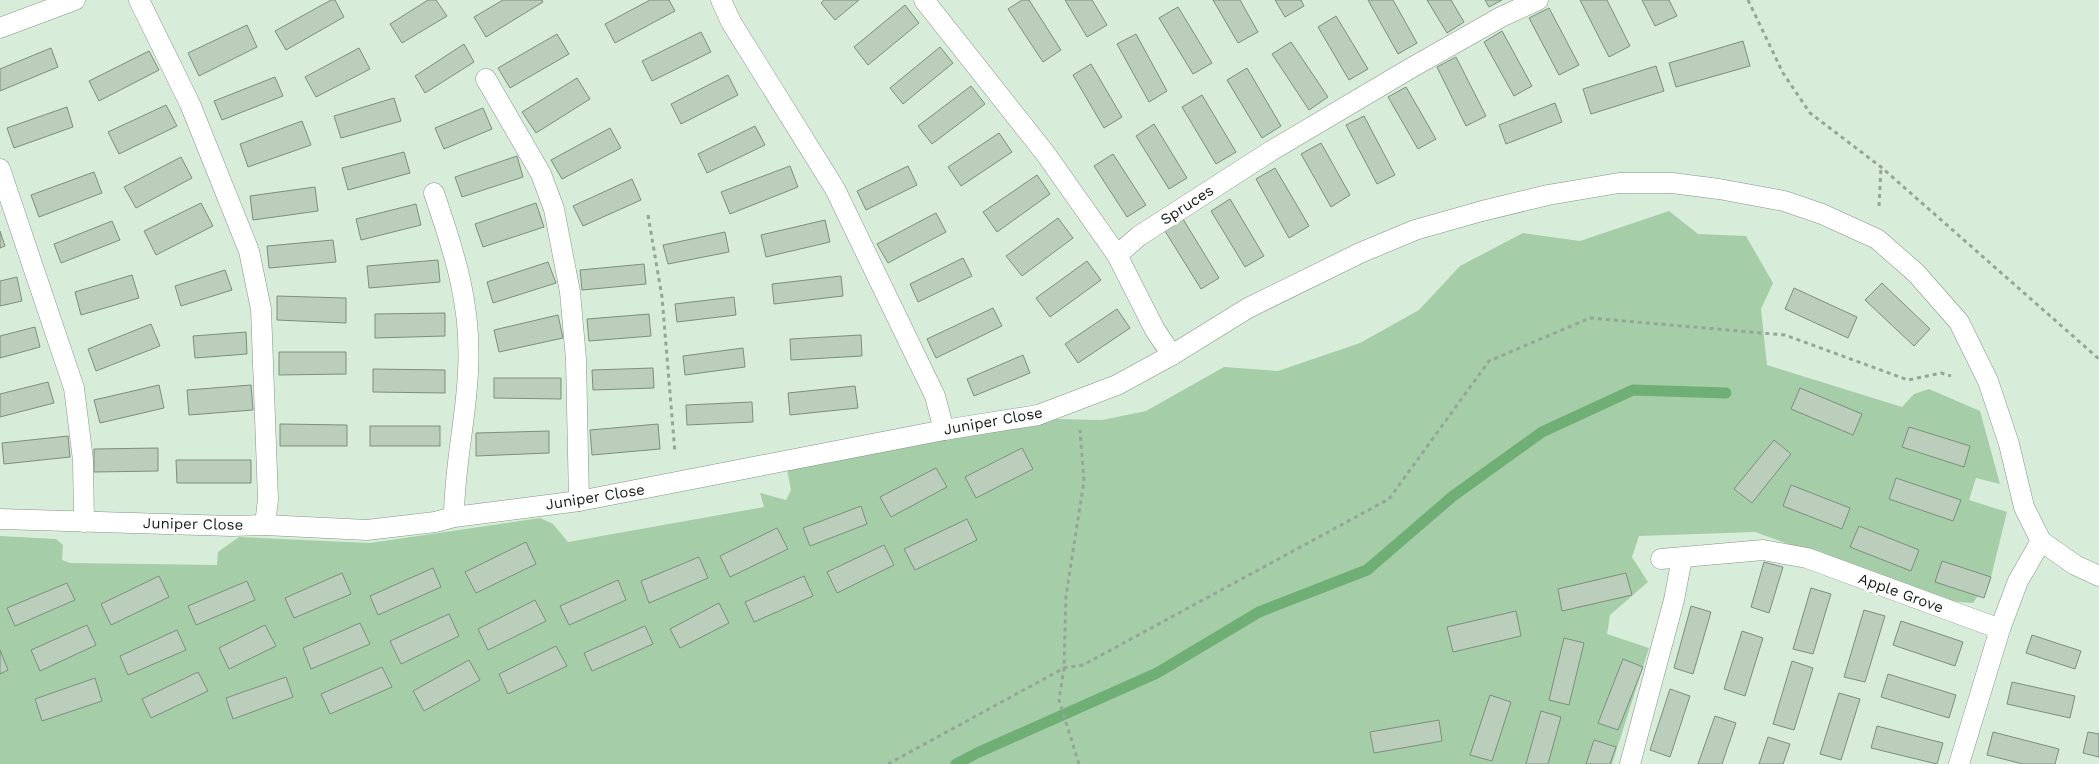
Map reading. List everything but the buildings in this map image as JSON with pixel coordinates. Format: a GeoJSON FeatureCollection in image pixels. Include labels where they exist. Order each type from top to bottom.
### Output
{"type":"FeatureCollection","features":[{"type":"Feature","properties":{"kind":"lane"},"geometry":{"type":"LineString","coordinates":[[0,28],[75,0]]}},
{"type":"Feature","properties":{"kind":"lane"},"geometry":{"type":"LineString","coordinates":[[139,0],[190,104],[248,250],[261,309],[268,499],[266,524]]}},
{"type":"Feature","properties":{"kind":"lane"},"geometry":{"type":"LineString","coordinates":[[721,0],[731,22],[835,189],[935,396],[944,430]]}},
{"type":"Feature","properties":{"kind":"lane"},"geometry":{"type":"LineString","coordinates":[[924,0],[1045,153],[1117,255],[1155,330],[1172,355]]}},
{"type":"Feature","properties":{"kind":"lane","name":"Spruces"},"geometry":{"type":"LineString","coordinates":[[1117,255],[1139,236],[1271,151],[1501,17],[1538,0]]}},
{"type":"Feature","properties":{"kind":"lane"},"geometry":{"type":"LineString","coordinates":[[486,79],[541,174],[554,209],[570,292],[576,359],[579,501]]}},
{"type":"Feature","properties":{"kind":"lane"},"geometry":{"type":"LineString","coordinates":[[0,169],[74,388],[83,460],[84,522]]}},
{"type":"Feature","properties":{"kind":"lane","name":"Juniper Close"},"geometry":{"type":"LineString","coordinates":[[0,519],[232,526],[266,524],[367,530],[579,501],[944,430],[1038,415],[1117,385],[1172,355],[1248,308],[1360,253],[1415,230],[1548,195],[1619,183],[1672,183],[1719,189],[1784,201],[1822,214],[1877,239],[1916,273],[1959,322],[1988,381],[2009,444],[2024,507],[2040,541]]}},
{"type":"Feature","properties":{"kind":"lane"},"geometry":{"type":"LineString","coordinates":[[434,193],[454,250],[467,312],[468,372],[454,491],[454,517]]}},
{"type":"Feature","properties":{"kind":"lane"},"geometry":{"type":"LineString","coordinates":[[1959,764],[2000,629],[2018,581],[2040,541],[2075,565],[2099,576]]}},
{"type":"Feature","properties":{"kind":"lane","name":"Apple Grove"},"geometry":{"type":"LineString","coordinates":[[1662,559],[1763,550],[1807,558],[2000,629]]}},
{"type":"Feature","properties":{"kind":"lane"},"geometry":{"type":"LineString","coordinates":[[1630,764],[1674,600],[1682,558]]}},
{"type":"Feature","properties":{"kind":"path"},"geometry":{"type":"LineString","coordinates":[[1748,0],[1783,73],[1810,112],[1881,167],[2099,358]]}},
{"type":"Feature","properties":{"kind":"path"},"geometry":{"type":"LineString","coordinates":[[1877,239],[1881,167]]}},
{"type":"Feature","properties":{"kind":"path"},"geometry":{"type":"LineString","coordinates":[[648,216],[662,297],[678,482]]}},
{"type":"Feature","properties":{"kind":"path"},"geometry":{"type":"LineString","coordinates":[[888,764],[1064,668],[1084,665],[1389,499],[1489,361],[1590,318],[1785,335],[1908,380],[1941,373],[1972,382],[1988,381]]}},
{"type":"Feature","properties":{"kind":"path"},"geometry":{"type":"LineString","coordinates":[[1072,403],[1081,431],[1084,481],[1066,596],[1064,668],[1060,700],[1080,764]]}},
{"type":"Feature","properties":{"kind":"green space"},"geometry":{"type":"Polygon","coordinates":[[[1669,211],[1698,234],[1746,236],[1773,283],[1761,309],[1767,365],[1902,407],[1914,394],[1929,389],[1980,411],[2000,484],[1976,478],[1969,500],[2007,512],[1991,577],[1973,603],[1948,601],[1755,532],[1639,536],[1632,557],[1648,582],[1610,615],[1607,634],[1649,648],[1612,764],[0,764],[0,536],[56,539],[63,545],[62,560],[70,563],[217,565],[218,552],[239,537],[370,543],[540,518],[553,524],[568,542],[764,507],[760,493],[786,500],[791,490],[787,470],[1056,419],[1102,420],[1146,411],[1224,367],[1278,371],[1360,343],[1419,310],[1460,266],[1523,233],[1580,241],[1669,211]]]}},
{"type":"Feature","properties":{"kind":"waterway"},"geometry":{"type":"LineString","coordinates":[[956,764],[1157,673],[1259,612],[1367,570],[1453,496],[1542,432],[1633,390],[1726,393]]}}]}
